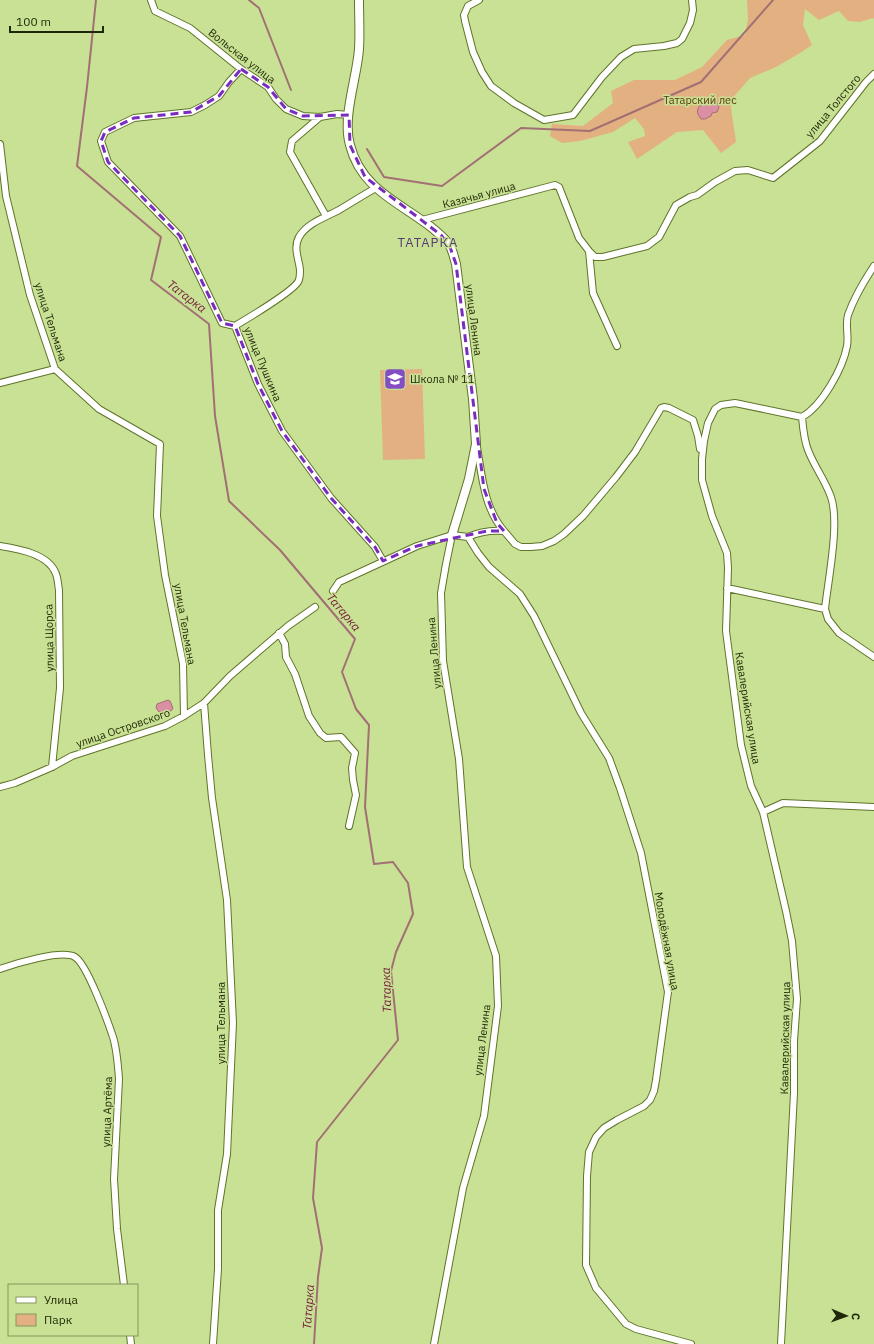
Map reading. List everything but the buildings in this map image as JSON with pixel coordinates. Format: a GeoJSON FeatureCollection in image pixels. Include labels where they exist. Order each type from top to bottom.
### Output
{"type":"FeatureCollection","features":[{"type":"Feature","properties":{"kind":"street","name":"Вольская улица"},"geometry":{"type":"LineString","coordinates":[[151,0],[155,12],[190,28],[241,69],[268,86],[276,100],[286,109],[303,116],[320,117],[337,114],[349,115]]}},
{"type":"Feature","properties":{"kind":"street","name":"улица Ленина"},"geometry":{"type":"LineString","coordinates":[[359,0],[359,49],[349,115],[348,133],[350,145],[354,159],[365,177],[387,197],[422,220],[441,235],[450,246],[456,264],[476,444],[469,479],[452,536],[441,594],[443,661],[459,759],[467,868],[496,956],[498,1006],[484,1116],[463,1188],[434,1344]]}},
{"type":"Feature","properties":{"kind":"street"},"geometry":{"type":"LineString","coordinates":[[479,0],[468,6],[464,15],[473,52],[482,72],[491,86],[514,103],[544,120],[573,115],[602,77],[622,57],[634,49],[664,46],[676,43],[682,39],[690,22],[693,10],[692,0]]}},
{"type":"Feature","properties":{"kind":"street","name":"улица Пушкина"},"geometry":{"type":"LineString","coordinates":[[241,69],[219,96],[196,110],[182,114],[134,118],[105,132],[101,141],[108,162],[180,236],[222,323],[236,326],[258,384],[282,431],[331,498],[376,547],[383,561]]}},
{"type":"Feature","properties":{"kind":"street","name":"улица Толстого"},"geometry":{"type":"LineString","coordinates":[[588,251],[595,257],[604,257],[647,246],[659,237],[676,205],[690,196],[697,195],[715,182],[735,171],[748,170],[773,178],[820,141],[866,82],[874,74]]}},
{"type":"Feature","properties":{"kind":"street"},"geometry":{"type":"LineString","coordinates":[[320,117],[292,141],[290,152],[326,216]]}},
{"type":"Feature","properties":{"kind":"street","name":"улица Тельмана"},"geometry":{"type":"LineString","coordinates":[[0,144],[8,203],[30,294],[55,369],[99,409],[160,444],[157,516],[165,575],[183,664],[184,716]]}},
{"type":"Feature","properties":{"kind":"street","name":"Казачья улица"},"geometry":{"type":"LineString","coordinates":[[422,220],[556,185],[559,187],[579,238],[588,251]]}},
{"type":"Feature","properties":{"kind":"street"},"geometry":{"type":"LineString","coordinates":[[236,326],[293,288],[298,282],[300,270],[296,253],[297,243],[299,237],[305,230],[326,216],[376,188]]}},
{"type":"Feature","properties":{"kind":"street"},"geometry":{"type":"LineString","coordinates":[[588,251],[593,293],[616,346]]}},
{"type":"Feature","properties":{"kind":"street"},"geometry":{"type":"LineString","coordinates":[[874,266],[864,281],[848,317],[847,346],[840,366],[820,402],[810,413],[802,417],[804,436],[808,450],[821,474],[831,498],[834,517],[825,609],[828,619],[839,634],[874,657]]}},
{"type":"Feature","properties":{"kind":"street"},"geometry":{"type":"LineString","coordinates":[[0,383],[55,369]]}},
{"type":"Feature","properties":{"kind":"street","name":"Кавалерийская улица"},"geometry":{"type":"LineString","coordinates":[[781,1344],[794,1093],[794,1041],[797,999],[792,941],[763,812],[751,786],[741,745],[726,631],[727,553],[712,516],[702,480],[702,459],[708,423],[715,409],[721,405],[735,403],[802,417]]}},
{"type":"Feature","properties":{"kind":"street"},"geometry":{"type":"LineString","coordinates":[[476,444],[484,489],[489,506],[497,523],[514,544],[531,547],[542,546],[554,541],[564,534],[583,516],[616,478],[635,452],[661,408],[669,408],[693,420],[698,436],[702,459]]}},
{"type":"Feature","properties":{"kind":"street"},"geometry":{"type":"LineString","coordinates":[[333,591],[339,582],[417,546],[452,536],[468,537],[479,532],[504,531]]}},
{"type":"Feature","properties":{"kind":"street","name":"Молодёжная улица"},"geometry":{"type":"LineString","coordinates":[[468,537],[489,567],[520,594],[534,616],[581,713],[609,758],[641,853],[668,992],[656,1080],[654,1091],[650,1100],[644,1106],[604,1128],[596,1137],[589,1152],[587,1176],[586,1265],[596,1288],[626,1324],[636,1329],[691,1344]]}},
{"type":"Feature","properties":{"kind":"street","name":"улица Щорса"},"geometry":{"type":"LineString","coordinates":[[0,546],[14,548],[35,555],[48,562],[56,574],[59,590],[60,688],[52,767]]}},
{"type":"Feature","properties":{"kind":"street"},"geometry":{"type":"LineString","coordinates":[[727,588],[825,609]]}},
{"type":"Feature","properties":{"kind":"street","name":"улица Островского"},"geometry":{"type":"LineString","coordinates":[[0,787],[15,783],[52,767],[72,756],[165,726],[184,716],[204,703],[230,676],[279,633],[315,608]]}},
{"type":"Feature","properties":{"kind":"street"},"geometry":{"type":"LineString","coordinates":[[279,633],[285,644],[286,658],[295,674],[309,716],[320,733],[326,738],[341,738],[355,753],[352,768],[356,795],[349,826]]}},
{"type":"Feature","properties":{"kind":"street","name":"улица Тельмана"},"geometry":{"type":"LineString","coordinates":[[204,703],[212,798],[228,900],[232,1023],[227,1154],[218,1210],[218,1269],[213,1344]]}},
{"type":"Feature","properties":{"kind":"street"},"geometry":{"type":"LineString","coordinates":[[763,812],[783,803],[874,807]]}},
{"type":"Feature","properties":{"kind":"street","name":"улица Артёма"},"geometry":{"type":"LineString","coordinates":[[0,969],[22,962],[50,956],[74,956],[81,962],[85,970],[113,1037],[119,1079],[114,1179],[117,1229],[124,1284]]}},
{"type":"Feature","properties":{"kind":"highlighted area"},"geometry":{"type":"Polygon","coordinates":[[[241,69],[268,87],[286,109],[303,116],[349,115],[350,145],[365,177],[441,235],[450,247],[456,264],[484,489],[497,523],[504,531],[487,531],[417,546],[383,561],[375,547],[331,498],[282,431],[258,384],[235,326],[222,323],[180,236],[108,162],[101,141],[105,132],[134,118],[191,112],[219,96],[241,69]]]}},
{"type":"Feature","properties":{"kind":"green space","name":"Татарский лес"},"geometry":{"type":"Polygon","coordinates":[[[747,0],[874,0],[874,19],[860,22],[848,21],[839,11],[819,20],[805,9],[803,25],[812,45],[776,67],[750,78],[730,101],[736,142],[721,153],[703,130],[677,132],[637,159],[628,142],[645,136],[644,129],[635,118],[613,132],[580,141],[562,143],[550,136],[552,124],[583,126],[613,103],[611,91],[634,80],[675,80],[702,67],[727,40],[745,35],[748,19],[747,0]]]}},
{"type":"Feature","properties":{"kind":"green space"},"geometry":{"type":"Polygon","coordinates":[[[422,369],[425,459],[383,460],[380,370],[422,369]]]}},
{"type":"Feature","properties":{"kind":"shaded area"},"geometry":{"type":"Polygon","coordinates":[[[711,102],[718,103],[719,107],[717,112],[712,113],[711,116],[705,119],[701,119],[698,112],[700,105],[711,102]]]}},
{"type":"Feature","properties":{"kind":"shaded area"},"geometry":{"type":"Polygon","coordinates":[[[168,700],[173,708],[171,711],[163,714],[159,712],[156,708],[157,704],[168,700]]]}},
{"type":"Feature","properties":{"kind":"waterway","name":"Татарка"},"geometry":{"type":"LineString","coordinates":[[96,0],[77,166],[161,237],[151,280],[209,324],[215,416],[229,501],[280,550],[355,639],[342,672],[356,709],[369,725],[365,807],[374,864],[393,862],[408,883],[413,914],[396,952],[391,971],[398,1040],[317,1142],[313,1198],[322,1248],[318,1277],[314,1344]]}},
{"type":"Feature","properties":{"kind":"waterway"},"geometry":{"type":"LineString","coordinates":[[249,0],[259,8],[291,90]]}},
{"type":"Feature","properties":{"kind":"waterway"},"geometry":{"type":"LineString","coordinates":[[367,149],[384,177],[442,186],[521,128],[590,131],[701,82],[773,0]]}},
{"type":"Feature","properties":{"kind":"place","name":"Школа № 11"},"geometry":{"type":"Point","coordinates":[395,379]}},
{"type":"Feature","properties":{"kind":"district","name":"ТАТАРКА"},"geometry":{"type":"Point","coordinates":[428,242]}}]}
